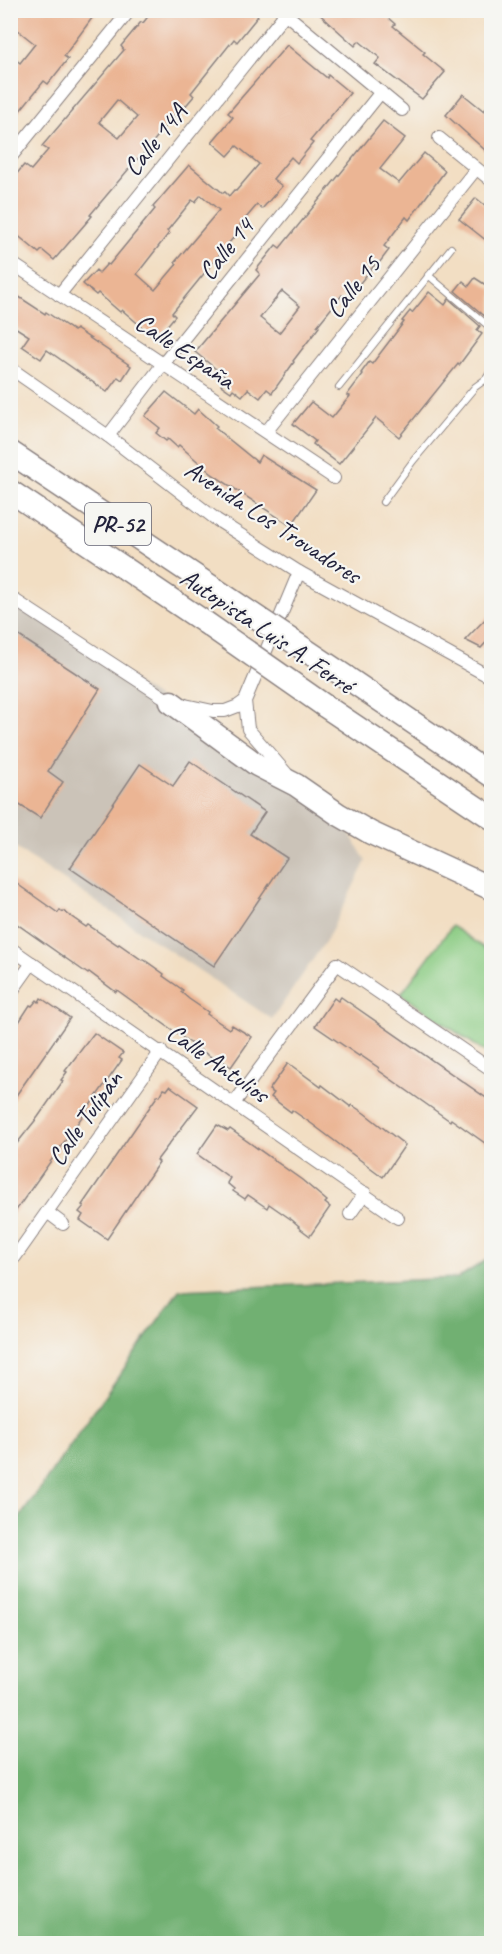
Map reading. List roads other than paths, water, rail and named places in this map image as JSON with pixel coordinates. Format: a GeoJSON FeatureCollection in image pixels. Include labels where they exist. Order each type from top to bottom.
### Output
{"type":"FeatureCollection","features":[{"type":"Feature","properties":{"kind":"highway","name":"Autopista Luis A. Ferré"},"geometry":{"type":"LineString","coordinates":[[10,452],[492,776]]}},
{"type":"Feature","properties":{"kind":"highway","name":"Autopista Luis A. Ferré"},"geometry":{"type":"LineString","coordinates":[[10,491],[492,818]]}},
{"type":"Feature","properties":{"kind":"highway"},"geometry":{"type":"LineString","coordinates":[[171,702],[257,765],[296,785],[338,814],[371,833],[492,890]]}},
{"type":"Feature","properties":{"kind":"street"},"geometry":{"type":"LineString","coordinates":[[10,158],[130,10]]}},
{"type":"Feature","properties":{"kind":"street"},"geometry":{"type":"LineString","coordinates":[[283,12],[402,110]]}},
{"type":"Feature","properties":{"kind":"street","name":"Calle 14A"},"geometry":{"type":"LineString","coordinates":[[59,295],[283,12]]}},
{"type":"Feature","properties":{"kind":"street","name":"Calle 14"},"geometry":{"type":"LineString","coordinates":[[108,436],[163,363],[381,92]]}},
{"type":"Feature","properties":{"kind":"street"},"geometry":{"type":"LineString","coordinates":[[439,138],[492,181]]}},
{"type":"Feature","properties":{"kind":"street","name":"Calle 15"},"geometry":{"type":"LineString","coordinates":[[266,432],[476,169]]}},
{"type":"Feature","properties":{"kind":"street","name":"Calle España"},"geometry":{"type":"LineString","coordinates":[[10,262],[334,478]]}},
{"type":"Feature","properties":{"kind":"street","name":"Avenida Los Trovadores"},"geometry":{"type":"LineString","coordinates":[[10,368],[108,436],[218,520],[299,572],[492,678]]}},
{"type":"Feature","properties":{"kind":"street"},"geometry":{"type":"LineString","coordinates":[[10,597],[171,702],[213,711],[225,711],[244,701],[299,572]]}},
{"type":"Feature","properties":{"kind":"street"},"geometry":{"type":"LineString","coordinates":[[244,701],[248,729],[296,785]]}},
{"type":"Feature","properties":{"kind":"street","name":"Calle Antulios"},"geometry":{"type":"LineString","coordinates":[[10,948],[235,1102],[398,1218]]}},
{"type":"Feature","properties":{"kind":"street"},"geometry":{"type":"LineString","coordinates":[[10,994],[32,963]]}},
{"type":"Feature","properties":{"kind":"street"},"geometry":{"type":"LineString","coordinates":[[235,1102],[337,964],[492,1070]]}},
{"type":"Feature","properties":{"kind":"street","name":"Calle Tulipán"},"geometry":{"type":"LineString","coordinates":[[15,1257],[161,1051]]}},
{"type":"Feature","properties":{"kind":"street"},"geometry":{"type":"LineString","coordinates":[[350,1214],[365,1193]]}},
{"type":"Feature","properties":{"kind":"street"},"geometry":{"type":"LineString","coordinates":[[47,1212],[63,1224]]}},
{"type":"Feature","properties":{"kind":"lane"},"geometry":{"type":"LineString","coordinates":[[339,387],[451,248]]}},
{"type":"Feature","properties":{"kind":"lane"},"geometry":{"type":"LineString","coordinates":[[428,275],[492,329]]}},
{"type":"Feature","properties":{"kind":"lane"},"geometry":{"type":"LineString","coordinates":[[383,502],[413,461],[475,387],[489,379],[492,369]]}}]}
